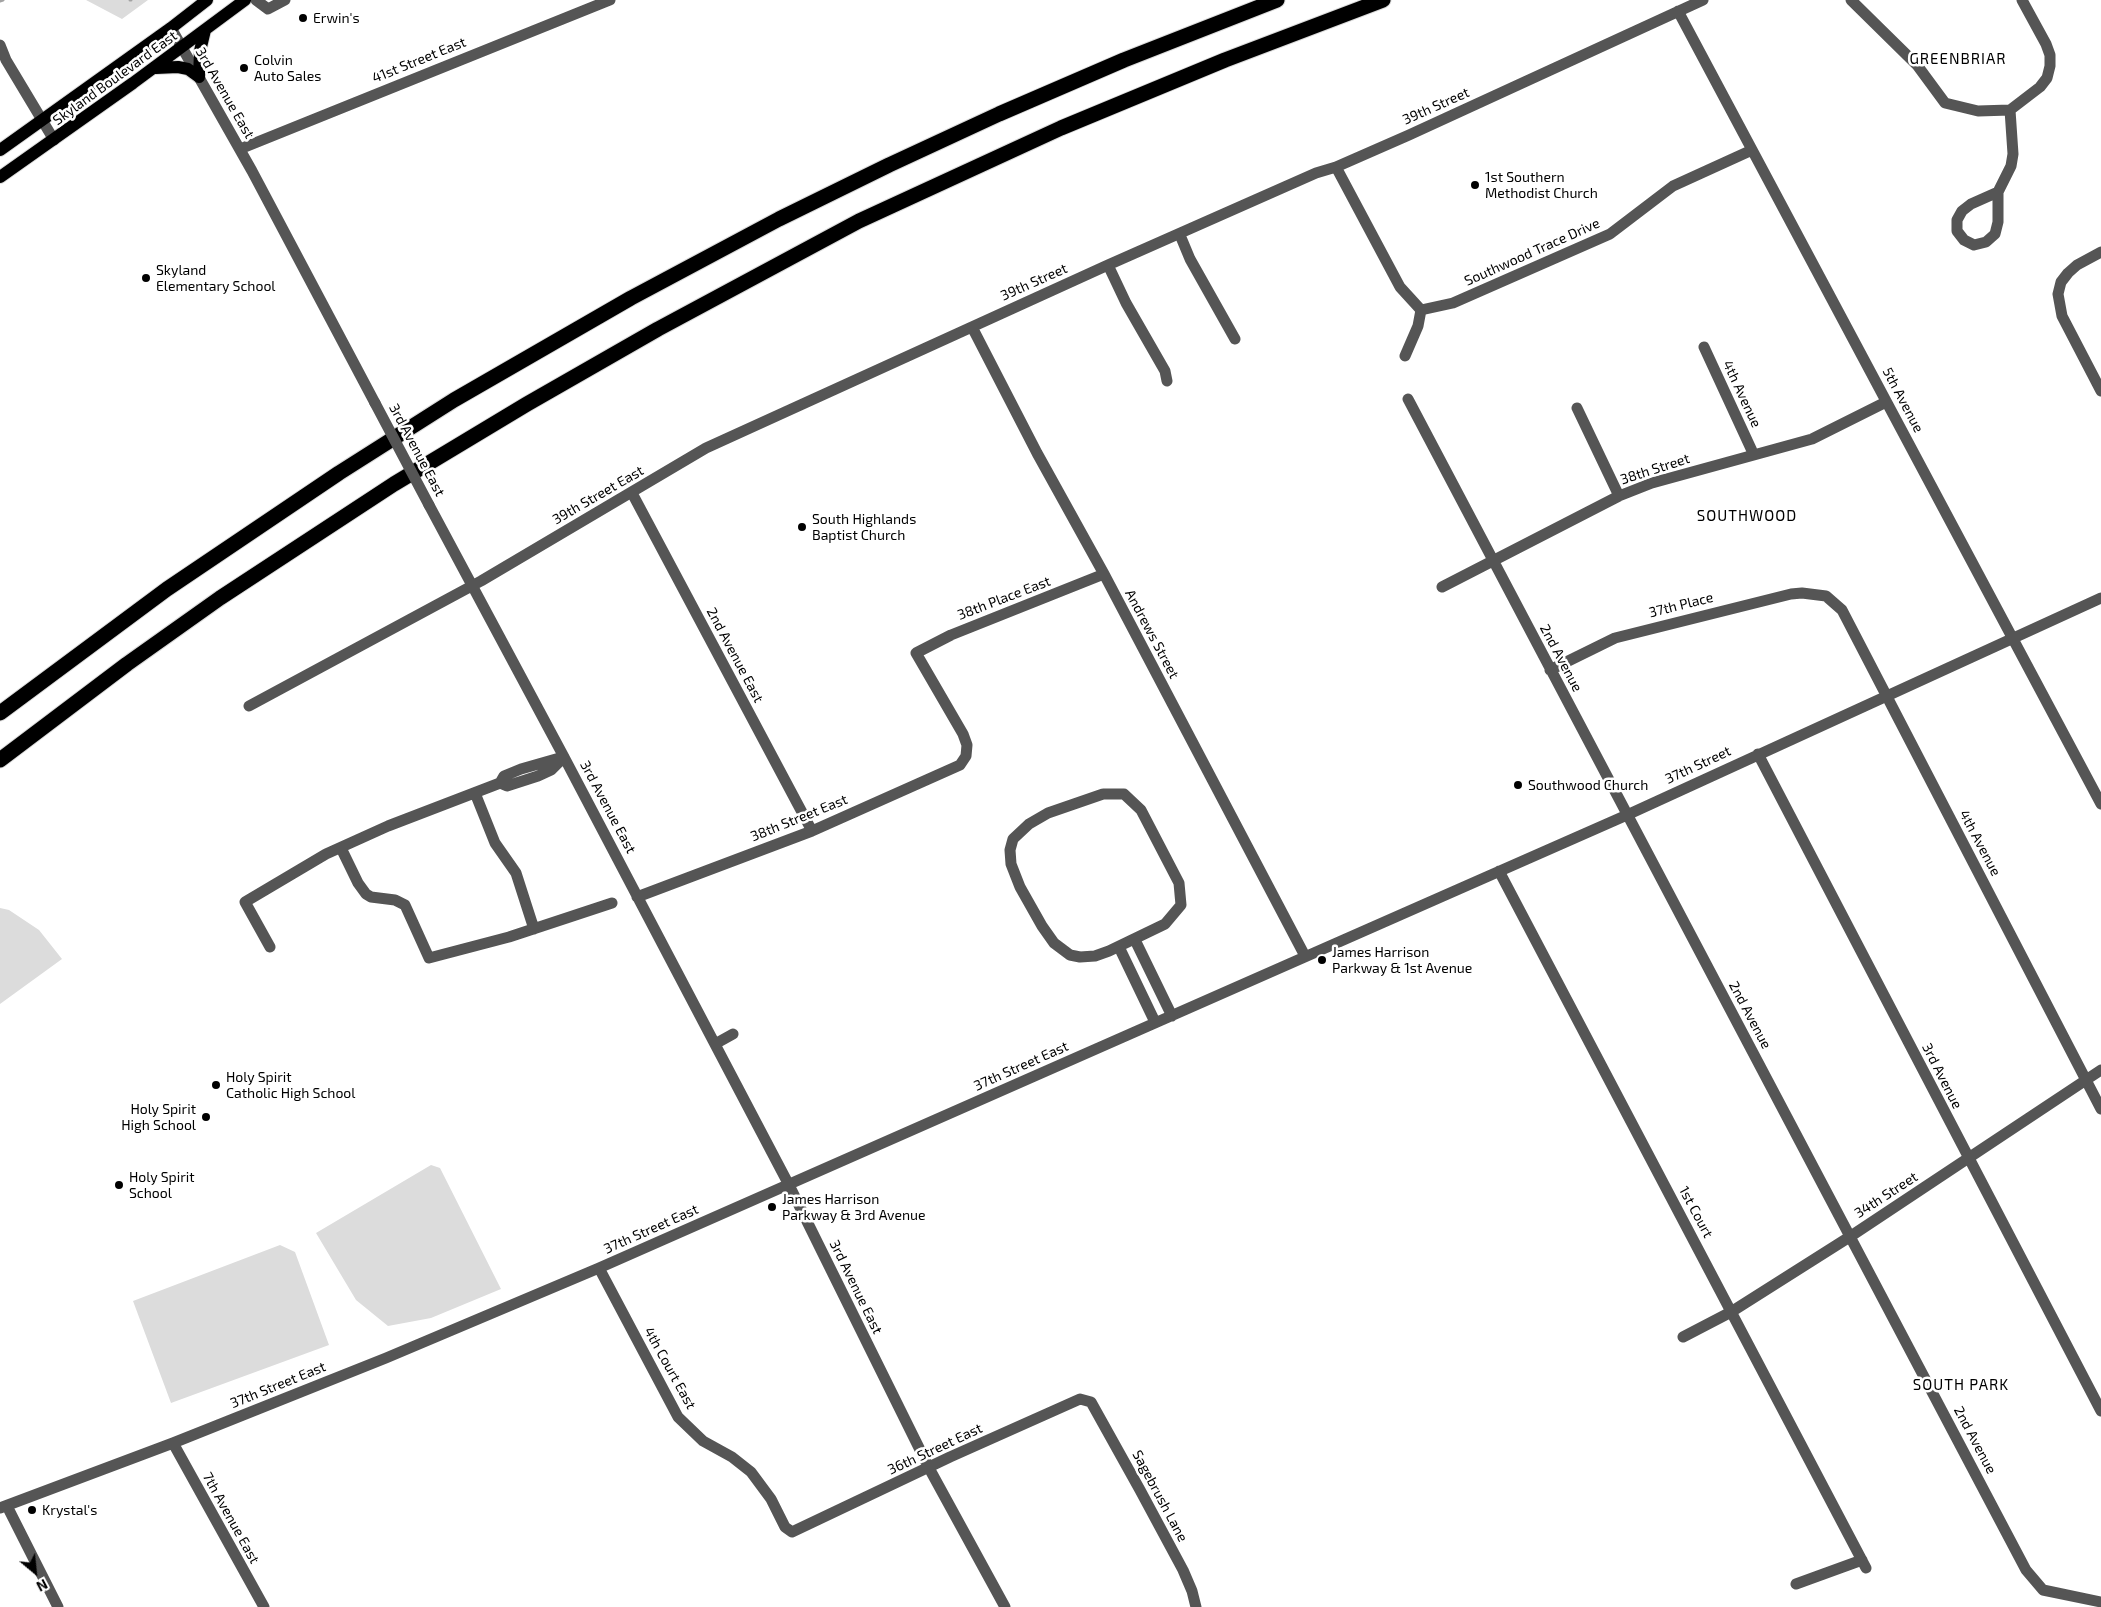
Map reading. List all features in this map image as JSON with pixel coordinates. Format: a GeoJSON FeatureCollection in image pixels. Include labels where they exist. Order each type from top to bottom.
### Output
{"type":"FeatureCollection","features":[{"type":"Feature","properties":{"kind":"highway"},"geometry":{"type":"LineString","coordinates":[[0,713],[167,589],[339,473],[454,400],[631,298],[779,219],[998,114],[1124,60],[1277,0]]}},
{"type":"Feature","properties":{"kind":"highway"},"geometry":{"type":"LineString","coordinates":[[4,758],[127,664],[275,561],[394,484],[527,404],[658,329],[859,221],[1061,128],[1225,60],[1383,0]]}},
{"type":"Feature","properties":{"kind":"main road","name":"Skyland Boulevard East"},"geometry":{"type":"LineString","coordinates":[[0,150],[171,28],[207,0]]}},
{"type":"Feature","properties":{"kind":"main road","name":"Skyland Boulevard East"},"geometry":{"type":"LineString","coordinates":[[0,177],[182,48],[245,0]]}},
{"type":"Feature","properties":{"kind":"main road"},"geometry":{"type":"LineString","coordinates":[[199,77],[200,51],[205,30]]}},
{"type":"Feature","properties":{"kind":"main road"},"geometry":{"type":"LineString","coordinates":[[154,68],[178,66],[199,77]]}},
{"type":"Feature","properties":{"kind":"street"},"geometry":{"type":"LineString","coordinates":[[256,0],[268,9],[285,0]]}},
{"type":"Feature","properties":{"kind":"street","name":"41st Street East"},"geometry":{"type":"LineString","coordinates":[[240,149],[610,0]]}},
{"type":"Feature","properties":{"kind":"street","name":"39th Street"},"geometry":{"type":"LineString","coordinates":[[972,327],[1316,173],[1336,167],[1703,0]]}},
{"type":"Feature","properties":{"kind":"street"},"geometry":{"type":"LineString","coordinates":[[1851,0],[1916,65],[1945,102],[1967,109],[2010,110],[2040,87],[2047,78],[2050,66],[2050,54],[2046,44],[2022,0]]}},
{"type":"Feature","properties":{"kind":"street","name":"5th Avenue"},"geometry":{"type":"LineString","coordinates":[[1678,11],[2101,804]]}},
{"type":"Feature","properties":{"kind":"street","name":"3rd Avenue East"},"geometry":{"type":"LineString","coordinates":[[171,28],[240,149],[564,757],[789,1184],[929,1468],[1005,1607]]}},
{"type":"Feature","properties":{"kind":"street"},"geometry":{"type":"LineString","coordinates":[[0,45],[6,60],[54,140]]}},
{"type":"Feature","properties":{"kind":"street"},"geometry":{"type":"LineString","coordinates":[[1998,192],[1971,204],[1962,211],[1957,220],[1958,231],[1964,240],[1974,245],[1986,242],[1995,234],[1998,222],[1998,192],[2011,166],[2013,154],[2010,110]]}},
{"type":"Feature","properties":{"kind":"street","name":"Southwood Trace Drive"},"geometry":{"type":"LineString","coordinates":[[1421,310],[1452,304],[1610,234],[1678,183],[1752,150]]}},
{"type":"Feature","properties":{"kind":"street"},"geometry":{"type":"LineString","coordinates":[[1336,167],[1400,287],[1421,310],[1418,326],[1405,356]]}},
{"type":"Feature","properties":{"kind":"street"},"geometry":{"type":"LineString","coordinates":[[1180,235],[1190,259],[1235,339]]}},
{"type":"Feature","properties":{"kind":"street"},"geometry":{"type":"LineString","coordinates":[[2101,252],[2077,265],[2061,282],[2058,294],[2062,316],[2101,391]]}},
{"type":"Feature","properties":{"kind":"street"},"geometry":{"type":"LineString","coordinates":[[1108,265],[1126,303],[1165,371],[1167,380]]}},
{"type":"Feature","properties":{"kind":"street","name":"39th Street East"},"geometry":{"type":"LineString","coordinates":[[249,706],[472,586],[706,448],[972,327]]}},
{"type":"Feature","properties":{"kind":"street","name":"Andrews Street"},"geometry":{"type":"LineString","coordinates":[[972,327],[1037,453],[1104,574],[1305,956]]}},
{"type":"Feature","properties":{"kind":"street","name":"4th Avenue"},"geometry":{"type":"LineString","coordinates":[[1704,346],[1754,454]]}},
{"type":"Feature","properties":{"kind":"street","name":"2nd Avenue"},"geometry":{"type":"LineString","coordinates":[[1408,399],[2032,1579],[2043,1590],[2101,1602]]}},
{"type":"Feature","properties":{"kind":"street","name":"38th Street"},"geometry":{"type":"LineString","coordinates":[[1442,587],[1494,562],[1619,496],[1652,483],[1812,438],[1886,402]]}},
{"type":"Feature","properties":{"kind":"street"},"geometry":{"type":"LineString","coordinates":[[1577,408],[1619,496]]}},
{"type":"Feature","properties":{"kind":"street","name":"2nd Avenue East"},"geometry":{"type":"LineString","coordinates":[[632,493],[812,831]]}},
{"type":"Feature","properties":{"kind":"street","name":"38th Place East"},"geometry":{"type":"LineString","coordinates":[[966,756],[967,745],[963,734],[916,653],[951,635],[1104,574]]}},
{"type":"Feature","properties":{"kind":"street","name":"37th Place"},"geometry":{"type":"LineString","coordinates":[[1550,670],[1615,638],[1791,594],[1802,592],[1826,596]]}},
{"type":"Feature","properties":{"kind":"street","name":"4th Avenue"},"geometry":{"type":"LineString","coordinates":[[1826,596],[1842,610],[2101,1109]]}},
{"type":"Feature","properties":{"kind":"street","name":"37th Street"},"geometry":{"type":"LineString","coordinates":[[1305,956],[1627,815],[2101,598]]}},
{"type":"Feature","properties":{"kind":"street","name":"3rd Avenue"},"geometry":{"type":"LineString","coordinates":[[1758,754],[2101,1411]]}},
{"type":"Feature","properties":{"kind":"street","name":"38th Street East"},"geometry":{"type":"LineString","coordinates":[[637,897],[812,831],[950,770],[960,765],[966,756]]}},
{"type":"Feature","properties":{"kind":"street"},"geometry":{"type":"LineString","coordinates":[[270,947],[245,902],[276,882],[388,826],[500,784],[507,786],[538,776],[551,770],[564,757]]}},
{"type":"Feature","properties":{"kind":"street"},"geometry":{"type":"LineString","coordinates":[[475,793],[496,842],[516,874],[534,929]]}},
{"type":"Feature","properties":{"kind":"street"},"geometry":{"type":"LineString","coordinates":[[1103,794],[1124,794],[1141,810],[1179,883],[1181,906],[1165,924],[1135,940],[1095,956],[1080,958],[1070,955],[1050,938],[1020,887],[1011,864],[1010,850],[1013,839],[1029,824],[1048,813],[1103,794]]}},
{"type":"Feature","properties":{"kind":"street"},"geometry":{"type":"LineString","coordinates":[[341,848],[358,883],[366,894],[371,897],[399,901],[405,905],[429,958],[534,929],[612,903]]}},
{"type":"Feature","properties":{"kind":"street","name":"1st Court"},"geometry":{"type":"LineString","coordinates":[[1499,871],[1864,1564],[1796,1584]]}},
{"type":"Feature","properties":{"kind":"street"},"geometry":{"type":"LineString","coordinates":[[1135,940],[1172,1016]]}},
{"type":"Feature","properties":{"kind":"street"},"geometry":{"type":"LineString","coordinates":[[1119,947],[1155,1022]]}},
{"type":"Feature","properties":{"kind":"street","name":"37th Street East"},"geometry":{"type":"LineString","coordinates":[[4,1507],[173,1443],[393,1355],[599,1268],[1305,956]]}},
{"type":"Feature","properties":{"kind":"street"},"geometry":{"type":"LineString","coordinates":[[715,1044],[733,1034]]}},
{"type":"Feature","properties":{"kind":"street","name":"34th Street"},"geometry":{"type":"LineString","coordinates":[[1683,1337],[1731,1312],[1851,1236],[2101,1070]]}},
{"type":"Feature","properties":{"kind":"street","name":"4th Court East"},"geometry":{"type":"LineString","coordinates":[[599,1268],[678,1416],[703,1441],[732,1457],[751,1472],[771,1499],[785,1527],[792,1532]]}},
{"type":"Feature","properties":{"kind":"street","name":"36th Street East"},"geometry":{"type":"LineString","coordinates":[[792,1532],[1054,1409],[1080,1399],[1091,1402]]}},
{"type":"Feature","properties":{"kind":"street","name":"Sagebrush Lane"},"geometry":{"type":"LineString","coordinates":[[1091,1402],[1183,1570],[1192,1591],[1196,1607]]}},
{"type":"Feature","properties":{"kind":"street","name":"7th Avenue East"},"geometry":{"type":"LineString","coordinates":[[173,1443],[264,1607]]}},
{"type":"Feature","properties":{"kind":"street"},"geometry":{"type":"LineString","coordinates":[[4,1507],[58,1607]]}},
{"type":"Feature","properties":{"kind":"shaded area"},"geometry":{"type":"Polygon","coordinates":[[[86,0],[148,0],[122,19],[86,0]]]}},
{"type":"Feature","properties":{"kind":"shaded area"},"geometry":{"type":"Polygon","coordinates":[[[0,908],[9,910],[39,930],[62,959],[0,1004],[0,908]]]}},
{"type":"Feature","properties":{"kind":"shaded area"},"geometry":{"type":"Polygon","coordinates":[[[431,1165],[440,1168],[501,1289],[431,1318],[388,1326],[356,1300],[316,1233],[431,1165]]]}},
{"type":"Feature","properties":{"kind":"shaded area"},"geometry":{"type":"Polygon","coordinates":[[[280,1245],[295,1252],[329,1345],[171,1403],[133,1301],[280,1245]]]}},
{"type":"Feature","properties":{"kind":"place","name":"Erwin's"},"geometry":{"type":"Point","coordinates":[303,18]}},
{"type":"Feature","properties":{"kind":"place","name":"Colvin Auto Sales"},"geometry":{"type":"Point","coordinates":[244,68]}},
{"type":"Feature","properties":{"kind":"place","name":"1st Southern Methodist Church"},"geometry":{"type":"Point","coordinates":[1475,185]}},
{"type":"Feature","properties":{"kind":"place","name":"Skyland Elementary School"},"geometry":{"type":"Point","coordinates":[146,278]}},
{"type":"Feature","properties":{"kind":"place","name":"South Highlands Baptist Church"},"geometry":{"type":"Point","coordinates":[802,527]}},
{"type":"Feature","properties":{"kind":"place","name":"Southwood Church"},"geometry":{"type":"Point","coordinates":[1518,785]}},
{"type":"Feature","properties":{"kind":"place","name":"James Harrison Parkway & 1st Avenue"},"geometry":{"type":"Point","coordinates":[1322,960]}},
{"type":"Feature","properties":{"kind":"place","name":"Holy Spirit Catholic High School"},"geometry":{"type":"Point","coordinates":[216,1085]}},
{"type":"Feature","properties":{"kind":"place","name":"Holy Spirit High School"},"geometry":{"type":"Point","coordinates":[206,1117]}},
{"type":"Feature","properties":{"kind":"place","name":"Holy Spirit School"},"geometry":{"type":"Point","coordinates":[119,1185]}},
{"type":"Feature","properties":{"kind":"place","name":"James Harrison Parkway & 3rd Avenue"},"geometry":{"type":"Point","coordinates":[772,1207]}},
{"type":"Feature","properties":{"kind":"place","name":"Krystal's"},"geometry":{"type":"Point","coordinates":[32,1510]}},
{"type":"Feature","properties":{"kind":"district","name":"GREENBRIAR"},"geometry":{"type":"Point","coordinates":[1958,59]}},
{"type":"Feature","properties":{"kind":"district","name":"SOUTHWOOD"},"geometry":{"type":"Point","coordinates":[1747,516]}},
{"type":"Feature","properties":{"kind":"district","name":"SOUTH PARK"},"geometry":{"type":"Point","coordinates":[1961,1385]}}]}
